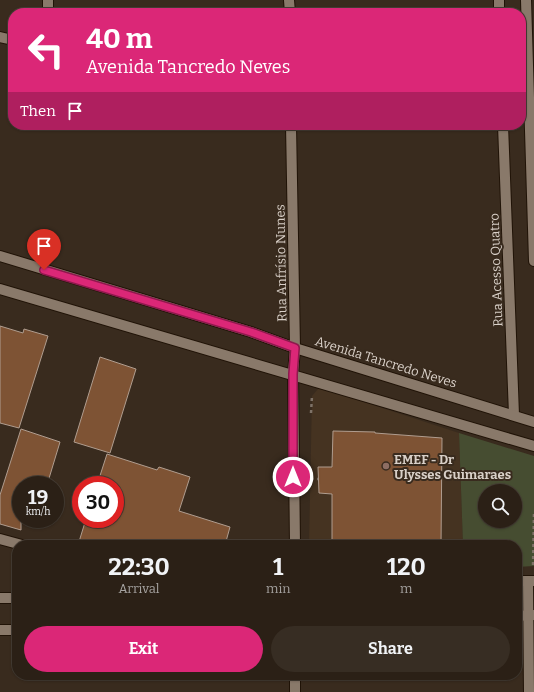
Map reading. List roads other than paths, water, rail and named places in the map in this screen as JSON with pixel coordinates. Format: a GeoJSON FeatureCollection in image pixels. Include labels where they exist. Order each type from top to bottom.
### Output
{"type":"FeatureCollection","features":[{"type":"Feature","properties":{"kind":"street"},"geometry":{"type":"LineString","coordinates":[[526,0],[534,261]]}},
{"type":"Feature","properties":{"kind":"street","name":"Rua Anfrísio Nunes"},"geometry":{"type":"LineString","coordinates":[[291,130],[295,348],[293,374],[295,540]]}},
{"type":"Feature","properties":{"kind":"street","name":"Rua Acesso Quatro"},"geometry":{"type":"LineString","coordinates":[[503,130],[514,415]]}},
{"type":"Feature","properties":{"kind":"street","name":"Avenida Tancredo Neves"},"geometry":{"type":"LineString","coordinates":[[0,256],[251,332],[295,348],[534,422]]}},
{"type":"Feature","properties":{"kind":"street"},"geometry":{"type":"LineString","coordinates":[[0,289],[247,363],[293,374],[534,446]]}},
{"type":"Feature","properties":{"kind":"street"},"geometry":{"type":"LineString","coordinates":[[0,539],[12,542]]}},
{"type":"Feature","properties":{"kind":"street"},"geometry":{"type":"LineString","coordinates":[[529,692],[532,674],[531,581]]}},
{"type":"Feature","properties":{"kind":"street"},"geometry":{"type":"LineString","coordinates":[[0,598],[12,598]]}},
{"type":"Feature","properties":{"kind":"street"},"geometry":{"type":"LineString","coordinates":[[0,630],[12,630]]}},
{"type":"Feature","properties":{"kind":"street"},"geometry":{"type":"LineString","coordinates":[[295,680],[295,692]]}},
{"type":"Feature","properties":{"kind":"place","name":"EMEF - Dr Ulysses Guimaraes"},"geometry":{"type":"Point","coordinates":[386,466]}}]}
